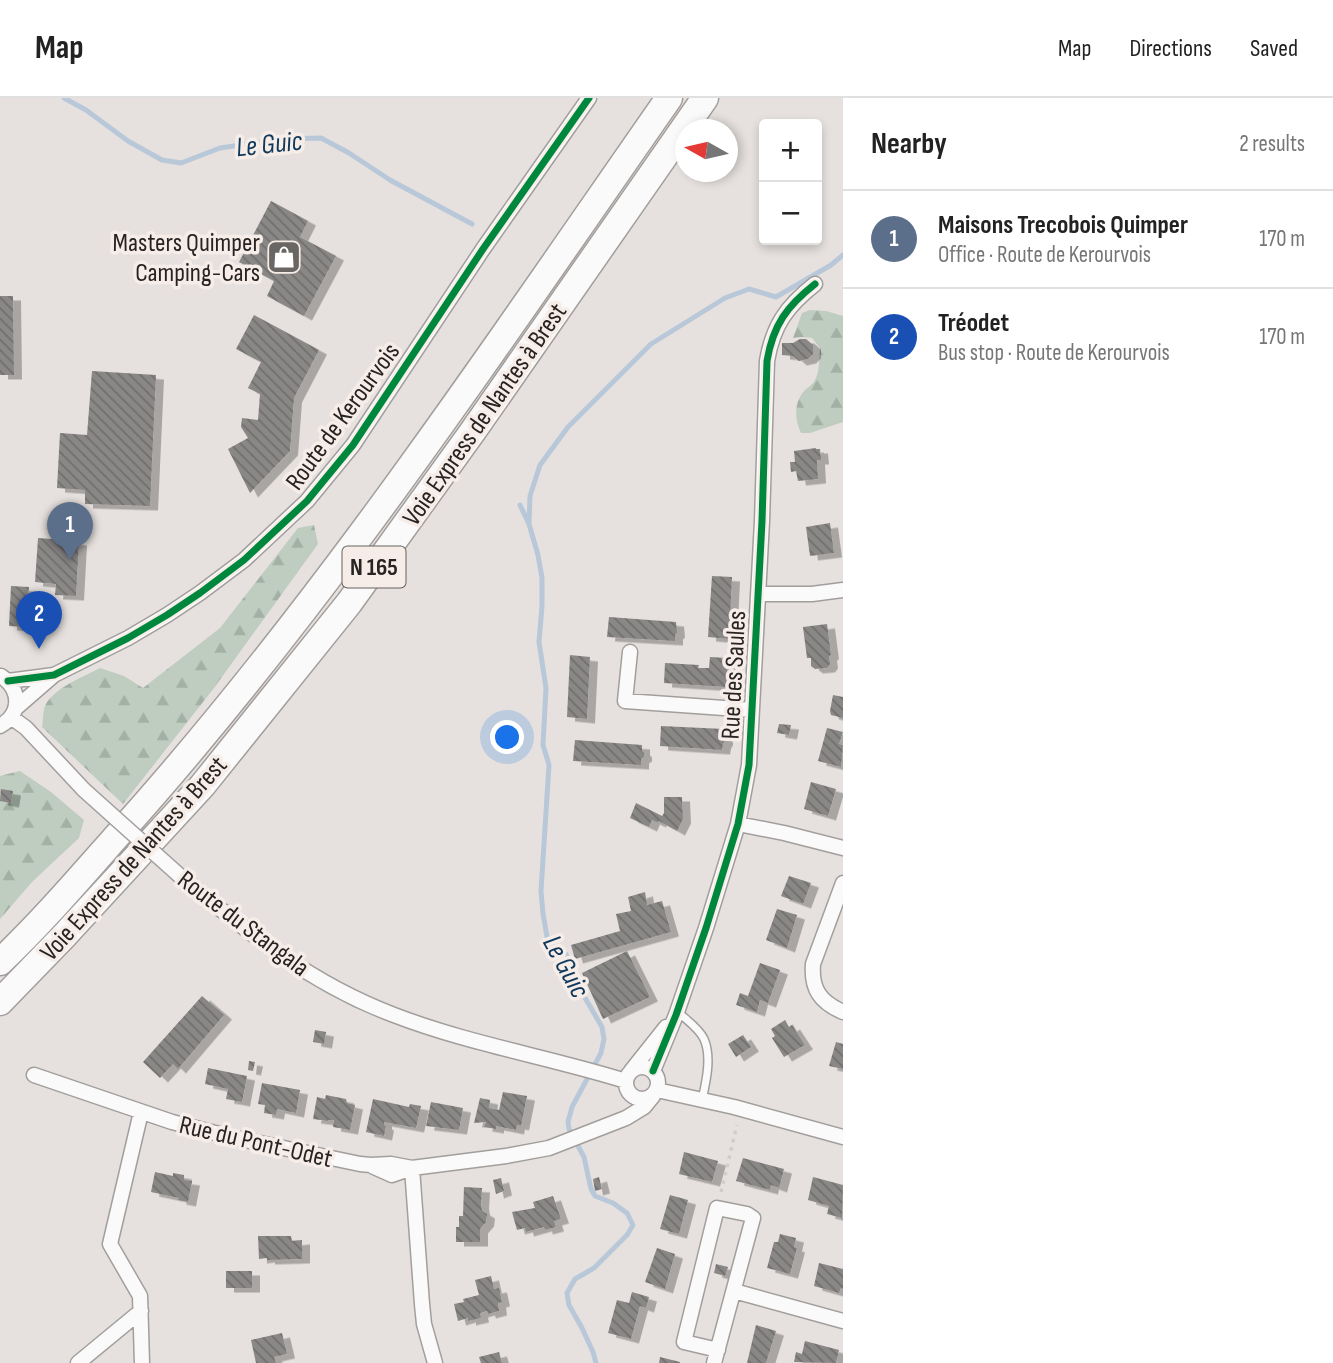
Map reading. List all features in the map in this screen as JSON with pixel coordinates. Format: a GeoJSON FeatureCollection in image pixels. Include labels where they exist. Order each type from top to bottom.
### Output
{"type":"FeatureCollection","features":[{"type":"Feature","properties":{"kind":"highway","name":"Voie Express de Nantes à Brest"},"geometry":{"type":"LineString","coordinates":[[0,962],[174,773],[254,676],[440,425],[669,98]]}},
{"type":"Feature","properties":{"kind":"highway","name":"Voie Express de Nantes à Brest"},"geometry":{"type":"LineString","coordinates":[[0,1002],[202,786],[349,603],[473,431],[705,98]]}},
{"type":"Feature","properties":{"kind":"street","name":"Route de Kerourvois"},"geometry":{"type":"LineString","coordinates":[[9,717],[54,675],[128,638],[200,593],[244,561],[307,501],[353,446],[483,249],[589,98]]}},
{"type":"Feature","properties":{"kind":"street","name":"Rue des Saules"},"geometry":{"type":"LineString","coordinates":[[655,1084],[738,824],[749,765],[765,392],[770,345],[775,329],[786,310],[815,284]]}},
{"type":"Feature","properties":{"kind":"street"},"geometry":{"type":"LineString","coordinates":[[758,594],[843,590]]}},
{"type":"Feature","properties":{"kind":"street"},"geometry":{"type":"LineString","coordinates":[[630,652],[625,701],[752,710]]}},
{"type":"Feature","properties":{"kind":"street","name":"Route de Kerourvois"},"geometry":{"type":"LineString","coordinates":[[4,678],[54,675]]}},
{"type":"Feature","properties":{"kind":"street"},"geometry":{"type":"LineString","coordinates":[[4,678],[16,694],[9,717]]}},
{"type":"Feature","properties":{"kind":"street","name":"Route du Stangala"},"geometry":{"type":"LineString","coordinates":[[9,717],[26,728],[84,790],[180,876],[286,960],[362,1002],[393,1015],[452,1035],[597,1072],[628,1076]]}},
{"type":"Feature","properties":{"kind":"street"},"geometry":{"type":"LineString","coordinates":[[738,824],[843,849]]}},
{"type":"Feature","properties":{"kind":"street"},"geometry":{"type":"LineString","coordinates":[[843,883],[813,964],[812,979],[815,989],[822,997],[843,1012]]}},
{"type":"Feature","properties":{"kind":"street","name":"Rue des Saules"},"geometry":{"type":"LineString","coordinates":[[628,1076],[676,1013]]}},
{"type":"Feature","properties":{"kind":"street"},"geometry":{"type":"LineString","coordinates":[[655,1084],[643,1100],[633,1097],[627,1090],[628,1076],[639,1067],[644,1067],[655,1084],[695,1098],[843,1137]]}},
{"type":"Feature","properties":{"kind":"street","name":"Rue du Pont-Odet"},"geometry":{"type":"LineString","coordinates":[[34,1075],[172,1122],[231,1137],[371,1165],[392,1175],[412,1168],[530,1152],[574,1139],[626,1118],[644,1107],[655,1084]]}},
{"type":"Feature","properties":{"kind":"street","name":"Rue du Pont-Odet"},"geometry":{"type":"LineString","coordinates":[[598,1128],[621,1111],[633,1097]]}},
{"type":"Feature","properties":{"kind":"street"},"geometry":{"type":"LineString","coordinates":[[141,1112],[110,1244],[140,1296],[142,1363]]}},
{"type":"Feature","properties":{"kind":"street"},"geometry":{"type":"LineString","coordinates":[[412,1168],[423,1314],[435,1363]]}},
{"type":"Feature","properties":{"kind":"street"},"geometry":{"type":"LineString","coordinates":[[717,1208],[747,1214],[753,1218],[734,1291],[716,1357],[684,1342],[717,1208]]}},
{"type":"Feature","properties":{"kind":"street"},"geometry":{"type":"LineString","coordinates":[[734,1291],[843,1321]]}},
{"type":"Feature","properties":{"kind":"street"},"geometry":{"type":"LineString","coordinates":[[78,1363],[141,1311]]}},
{"type":"Feature","properties":{"kind":"lane"},"geometry":{"type":"LineString","coordinates":[[676,1013],[704,1039],[708,1055],[705,1083],[695,1098]]}},
{"type":"Feature","properties":{"kind":"path"},"geometry":{"type":"LineString","coordinates":[[717,1208],[737,1122],[731,1118],[734,1107]]}},
{"type":"Feature","properties":{"kind":"green space"},"geometry":{"type":"Polygon","coordinates":[[[810,310],[843,316],[843,422],[810,433],[801,433],[796,416],[797,405],[801,395],[816,378],[820,348],[812,338],[793,338],[802,313],[810,310]]]}},
{"type":"Feature","properties":{"kind":"green space"},"geometry":{"type":"Polygon","coordinates":[[[314,525],[318,544],[214,688],[123,804],[42,727],[44,709],[53,695],[100,668],[124,676],[143,688],[220,628],[298,528],[314,525]]]}},
{"type":"Feature","properties":{"kind":"green space"},"geometry":{"type":"Polygon","coordinates":[[[20,771],[51,792],[84,820],[79,838],[32,882],[0,919],[0,776],[20,771]]]}},
{"type":"Feature","properties":{"kind":"building"},"geometry":{"type":"Polygon","coordinates":[[[271,201],[308,221],[300,237],[336,256],[304,316],[267,296],[274,281],[239,262],[271,201]]]}},
{"type":"Feature","properties":{"kind":"building"},"geometry":{"type":"Polygon","coordinates":[[[0,296],[13,296],[14,375],[0,375],[0,296]]]}},
{"type":"Feature","properties":{"kind":"building"},"geometry":{"type":"Polygon","coordinates":[[[254,315],[319,350],[294,398],[290,451],[250,493],[228,449],[248,438],[241,427],[242,418],[258,420],[260,394],[248,388],[261,362],[236,349],[254,315]]]}},
{"type":"Feature","properties":{"kind":"building"},"geometry":{"type":"Polygon","coordinates":[[[806,339],[813,345],[813,354],[808,359],[799,361],[793,356],[782,355],[782,343],[793,343],[806,339]]]}},
{"type":"Feature","properties":{"kind":"building"},"geometry":{"type":"Polygon","coordinates":[[[92,371],[156,375],[150,506],[85,504],[85,490],[57,488],[60,433],[87,435],[92,371]]]}},
{"type":"Feature","properties":{"kind":"building"},"geometry":{"type":"Polygon","coordinates":[[[820,449],[821,460],[817,460],[818,479],[798,481],[796,471],[791,472],[790,462],[795,462],[794,451],[820,449]]]}},
{"type":"Feature","properties":{"kind":"building"},"geometry":{"type":"Polygon","coordinates":[[[830,523],[834,553],[810,556],[806,527],[830,523]]]}},
{"type":"Feature","properties":{"kind":"building"},"geometry":{"type":"Polygon","coordinates":[[[38,538],[79,541],[76,596],[55,595],[56,584],[35,582],[38,538]]]}},
{"type":"Feature","properties":{"kind":"building"},"geometry":{"type":"Polygon","coordinates":[[[712,576],[732,577],[729,639],[708,637],[712,576]]]}},
{"type":"Feature","properties":{"kind":"building"},"geometry":{"type":"Polygon","coordinates":[[[11,586],[29,587],[25,627],[9,626],[11,586]]]}},
{"type":"Feature","properties":{"kind":"building"},"geometry":{"type":"Polygon","coordinates":[[[609,617],[676,622],[675,641],[607,637],[609,617]]]}},
{"type":"Feature","properties":{"kind":"building"},"geometry":{"type":"Polygon","coordinates":[[[827,624],[830,664],[827,668],[815,669],[811,666],[811,658],[807,658],[803,627],[827,624]]]}},
{"type":"Feature","properties":{"kind":"building"},"geometry":{"type":"Polygon","coordinates":[[[570,655],[590,657],[587,719],[567,717],[570,655]]]}},
{"type":"Feature","properties":{"kind":"building"},"geometry":{"type":"Polygon","coordinates":[[[710,657],[728,658],[726,687],[664,683],[665,663],[709,668],[710,657]]]}},
{"type":"Feature","properties":{"kind":"building"},"geometry":{"type":"Polygon","coordinates":[[[833,695],[843,697],[843,718],[831,715],[833,695]]]}},
{"type":"Feature","properties":{"kind":"building"},"geometry":{"type":"Polygon","coordinates":[[[779,724],[791,725],[789,735],[777,733],[779,724]]]}},
{"type":"Feature","properties":{"kind":"building"},"geometry":{"type":"Polygon","coordinates":[[[661,726],[724,729],[725,741],[722,750],[660,746],[661,726]]]}},
{"type":"Feature","properties":{"kind":"building"},"geometry":{"type":"Polygon","coordinates":[[[827,728],[843,732],[839,744],[843,745],[841,767],[818,761],[827,728]]]}},
{"type":"Feature","properties":{"kind":"building"},"geometry":{"type":"Polygon","coordinates":[[[575,740],[642,745],[644,757],[641,759],[641,765],[573,761],[575,740]]]}},
{"type":"Feature","properties":{"kind":"building"},"geometry":{"type":"Polygon","coordinates":[[[811,782],[836,789],[828,816],[804,809],[811,782]]]}},
{"type":"Feature","properties":{"kind":"building"},"geometry":{"type":"Polygon","coordinates":[[[1,789],[13,791],[11,803],[0,801],[1,789]]]}},
{"type":"Feature","properties":{"kind":"building"},"geometry":{"type":"Polygon","coordinates":[[[664,797],[682,797],[683,819],[677,831],[659,821],[658,823],[652,820],[649,827],[630,818],[636,803],[662,816],[664,797]]]}},
{"type":"Feature","properties":{"kind":"building"},"geometry":{"type":"Polygon","coordinates":[[[789,876],[811,883],[803,904],[781,896],[789,876]]]}},
{"type":"Feature","properties":{"kind":"building"},"geometry":{"type":"Polygon","coordinates":[[[645,892],[647,905],[662,901],[671,932],[575,959],[571,945],[620,931],[616,914],[631,911],[628,897],[645,892]]]}},
{"type":"Feature","properties":{"kind":"building"},"geometry":{"type":"Polygon","coordinates":[[[777,909],[797,915],[787,948],[766,940],[777,909]]]}},
{"type":"Feature","properties":{"kind":"building"},"geometry":{"type":"Polygon","coordinates":[[[627,951],[650,997],[603,1019],[582,973],[627,951]]]}},
{"type":"Feature","properties":{"kind":"building"},"geometry":{"type":"Polygon","coordinates":[[[760,963],[780,970],[768,1003],[760,1000],[757,1012],[736,1005],[740,993],[748,996],[760,963]]]}},
{"type":"Feature","properties":{"kind":"building"},"geometry":{"type":"Polygon","coordinates":[[[202,996],[224,1015],[178,1069],[173,1064],[160,1078],[143,1062],[202,996]]]}},
{"type":"Feature","properties":{"kind":"building"},"geometry":{"type":"Polygon","coordinates":[[[785,1020],[789,1027],[792,1025],[805,1045],[784,1057],[772,1038],[775,1036],[771,1029],[785,1020]]]}},
{"type":"Feature","properties":{"kind":"building"},"geometry":{"type":"Polygon","coordinates":[[[315,1030],[326,1032],[324,1044],[313,1042],[315,1030]]]}},
{"type":"Feature","properties":{"kind":"building"},"geometry":{"type":"Polygon","coordinates":[[[743,1035],[751,1047],[736,1057],[728,1044],[743,1035]]]}},
{"type":"Feature","properties":{"kind":"building"},"geometry":{"type":"Polygon","coordinates":[[[836,1042],[843,1044],[843,1069],[829,1066],[836,1042]]]}},
{"type":"Feature","properties":{"kind":"building"},"geometry":{"type":"Polygon","coordinates":[[[249,1061],[255,1062],[253,1071],[248,1070],[249,1061]]]}},
{"type":"Feature","properties":{"kind":"building"},"geometry":{"type":"Polygon","coordinates":[[[208,1068],[247,1076],[242,1102],[226,1099],[228,1089],[205,1084],[208,1068]]]}},
{"type":"Feature","properties":{"kind":"building"},"geometry":{"type":"Polygon","coordinates":[[[262,1083],[300,1090],[296,1113],[277,1109],[276,1115],[264,1113],[265,1105],[258,1104],[262,1083]]]}},
{"type":"Feature","properties":{"kind":"building"},"geometry":{"type":"Polygon","coordinates":[[[503,1092],[527,1096],[521,1126],[517,1125],[516,1130],[496,1126],[496,1129],[484,1127],[486,1122],[474,1123],[480,1098],[490,1100],[489,1108],[499,1110],[503,1092]]]}},
{"type":"Feature","properties":{"kind":"building"},"geometry":{"type":"Polygon","coordinates":[[[326,1095],[346,1099],[347,1103],[355,1105],[350,1130],[333,1127],[334,1120],[313,1119],[317,1097],[325,1099],[326,1095]]]}},
{"type":"Feature","properties":{"kind":"building"},"geometry":{"type":"Polygon","coordinates":[[[373,1099],[409,1107],[410,1104],[421,1106],[416,1128],[384,1122],[384,1136],[366,1132],[373,1099]]]}},
{"type":"Feature","properties":{"kind":"building"},"geometry":{"type":"Polygon","coordinates":[[[431,1102],[463,1108],[459,1130],[426,1126],[431,1102]]]}},
{"type":"Feature","properties":{"kind":"building"},"geometry":{"type":"Polygon","coordinates":[[[684,1152],[718,1161],[712,1182],[679,1174],[684,1152]]]}},
{"type":"Feature","properties":{"kind":"building"},"geometry":{"type":"Polygon","coordinates":[[[743,1158],[784,1169],[779,1188],[771,1185],[770,1190],[736,1181],[743,1158]]]}},
{"type":"Feature","properties":{"kind":"building"},"geometry":{"type":"Polygon","coordinates":[[[155,1172],[173,1176],[173,1173],[184,1175],[184,1180],[192,1181],[188,1202],[151,1192],[155,1172]]]}},
{"type":"Feature","properties":{"kind":"building"},"geometry":{"type":"Polygon","coordinates":[[[599,1177],[602,1189],[595,1191],[593,1179],[599,1177]]]}},
{"type":"Feature","properties":{"kind":"building"},"geometry":{"type":"Polygon","coordinates":[[[813,1177],[843,1185],[842,1218],[827,1214],[829,1206],[808,1200],[813,1177]]]}},
{"type":"Feature","properties":{"kind":"building"},"geometry":{"type":"Polygon","coordinates":[[[501,1178],[504,1191],[496,1194],[493,1180],[501,1178]]]}},
{"type":"Feature","properties":{"kind":"building"},"geometry":{"type":"Polygon","coordinates":[[[464,1187],[482,1188],[482,1211],[487,1214],[486,1222],[480,1229],[480,1242],[456,1242],[456,1227],[459,1227],[459,1216],[463,1216],[464,1187]]]}},
{"type":"Feature","properties":{"kind":"building"},"geometry":{"type":"Polygon","coordinates":[[[670,1195],[688,1200],[679,1234],[660,1229],[670,1195]]]}},
{"type":"Feature","properties":{"kind":"building"},"geometry":{"type":"Polygon","coordinates":[[[553,1196],[561,1219],[554,1221],[556,1227],[526,1232],[525,1228],[517,1230],[512,1212],[535,1208],[533,1202],[553,1196]]]}},
{"type":"Feature","properties":{"kind":"building"},"geometry":{"type":"Polygon","coordinates":[[[780,1234],[796,1238],[794,1247],[797,1248],[790,1274],[767,1268],[774,1242],[778,1242],[780,1234]]]}},
{"type":"Feature","properties":{"kind":"building"},"geometry":{"type":"Polygon","coordinates":[[[258,1236],[291,1236],[292,1241],[302,1240],[302,1259],[259,1259],[258,1236]]]}},
{"type":"Feature","properties":{"kind":"building"},"geometry":{"type":"Polygon","coordinates":[[[657,1248],[675,1254],[665,1289],[645,1282],[657,1248]]]}},
{"type":"Feature","properties":{"kind":"building"},"geometry":{"type":"Polygon","coordinates":[[[819,1263],[843,1269],[843,1289],[841,1288],[839,1293],[814,1286],[819,1263]]]}},
{"type":"Feature","properties":{"kind":"building"},"geometry":{"type":"Polygon","coordinates":[[[716,1264],[728,1267],[725,1276],[714,1273],[716,1264]]]}},
{"type":"Feature","properties":{"kind":"building"},"geometry":{"type":"Polygon","coordinates":[[[226,1271],[252,1271],[252,1288],[226,1288],[226,1271]]]}},
{"type":"Feature","properties":{"kind":"building"},"geometry":{"type":"Polygon","coordinates":[[[491,1276],[494,1289],[499,1288],[502,1302],[498,1303],[499,1311],[488,1314],[487,1311],[480,1313],[481,1318],[458,1321],[454,1304],[479,1295],[475,1280],[491,1276]]]}},
{"type":"Feature","properties":{"kind":"building"},"geometry":{"type":"Polygon","coordinates":[[[632,1292],[649,1297],[646,1308],[640,1306],[631,1339],[608,1333],[617,1300],[629,1303],[632,1292]]]}},
{"type":"Feature","properties":{"kind":"building"},"geometry":{"type":"Polygon","coordinates":[[[756,1325],[776,1331],[766,1363],[747,1363],[756,1325]]]}},
{"type":"Feature","properties":{"kind":"building"},"geometry":{"type":"Polygon","coordinates":[[[282,1333],[287,1354],[274,1357],[276,1363],[256,1363],[251,1340],[282,1333]]]}},
{"type":"Feature","properties":{"kind":"building"},"geometry":{"type":"Polygon","coordinates":[[[805,1341],[839,1350],[836,1363],[794,1362],[796,1352],[802,1354],[805,1341]]]}},
{"type":"Feature","properties":{"kind":"building"},"geometry":{"type":"Polygon","coordinates":[[[499,1352],[502,1363],[481,1363],[479,1357],[499,1352]]]}},
{"type":"Feature","properties":{"kind":"building"},"geometry":{"type":"Polygon","coordinates":[[[660,1357],[680,1362],[680,1363],[659,1363],[660,1357]]]}},
{"type":"Feature","properties":{"kind":"waterway","name":"Le Guic"},"geometry":{"type":"LineString","coordinates":[[64,98],[86,110],[128,141],[162,160],[181,163],[220,148],[281,139],[321,138],[390,180],[472,224]]}},
{"type":"Feature","properties":{"kind":"waterway"},"geometry":{"type":"LineString","coordinates":[[529,523],[530,496],[540,465],[568,427],[651,344],[725,298],[749,289],[776,297],[843,255]]}},
{"type":"Feature","properties":{"kind":"waterway","name":"Le Guic"},"geometry":{"type":"LineString","coordinates":[[520,505],[529,524],[542,578],[539,642],[546,688],[543,745],[549,765],[541,891],[543,914],[548,942],[566,954],[577,984],[602,1027],[604,1039],[601,1053],[572,1107],[569,1129],[584,1157],[595,1196],[613,1203],[627,1213],[633,1225],[627,1235],[594,1268],[575,1279],[567,1293],[569,1305],[596,1363]]}},
{"type":"Feature","properties":{"kind":"cycle path"},"geometry":{"type":"LineString","coordinates":[[8,681],[54,675],[167,615],[244,560],[307,501],[353,445],[483,249],[589,98]]}},
{"type":"Feature","properties":{"kind":"cycle path"},"geometry":{"type":"LineString","coordinates":[[653,1071],[676,1015],[706,928],[738,824],[749,765],[762,521],[767,361],[773,337],[783,317],[815,284]]}},
{"type":"Feature","properties":{"kind":"place","name":"Masters Quimper Camping-Cars"},"geometry":{"type":"Point","coordinates":[284,257]}},
{"type":"Feature","properties":{"kind":"place","name":"Maisons Trecobois Quimper"},"geometry":{"type":"Point","coordinates":[70,560]}},
{"type":"Feature","properties":{"kind":"place","name":"Tréodet"},"geometry":{"type":"Point","coordinates":[39,649]}}]}
